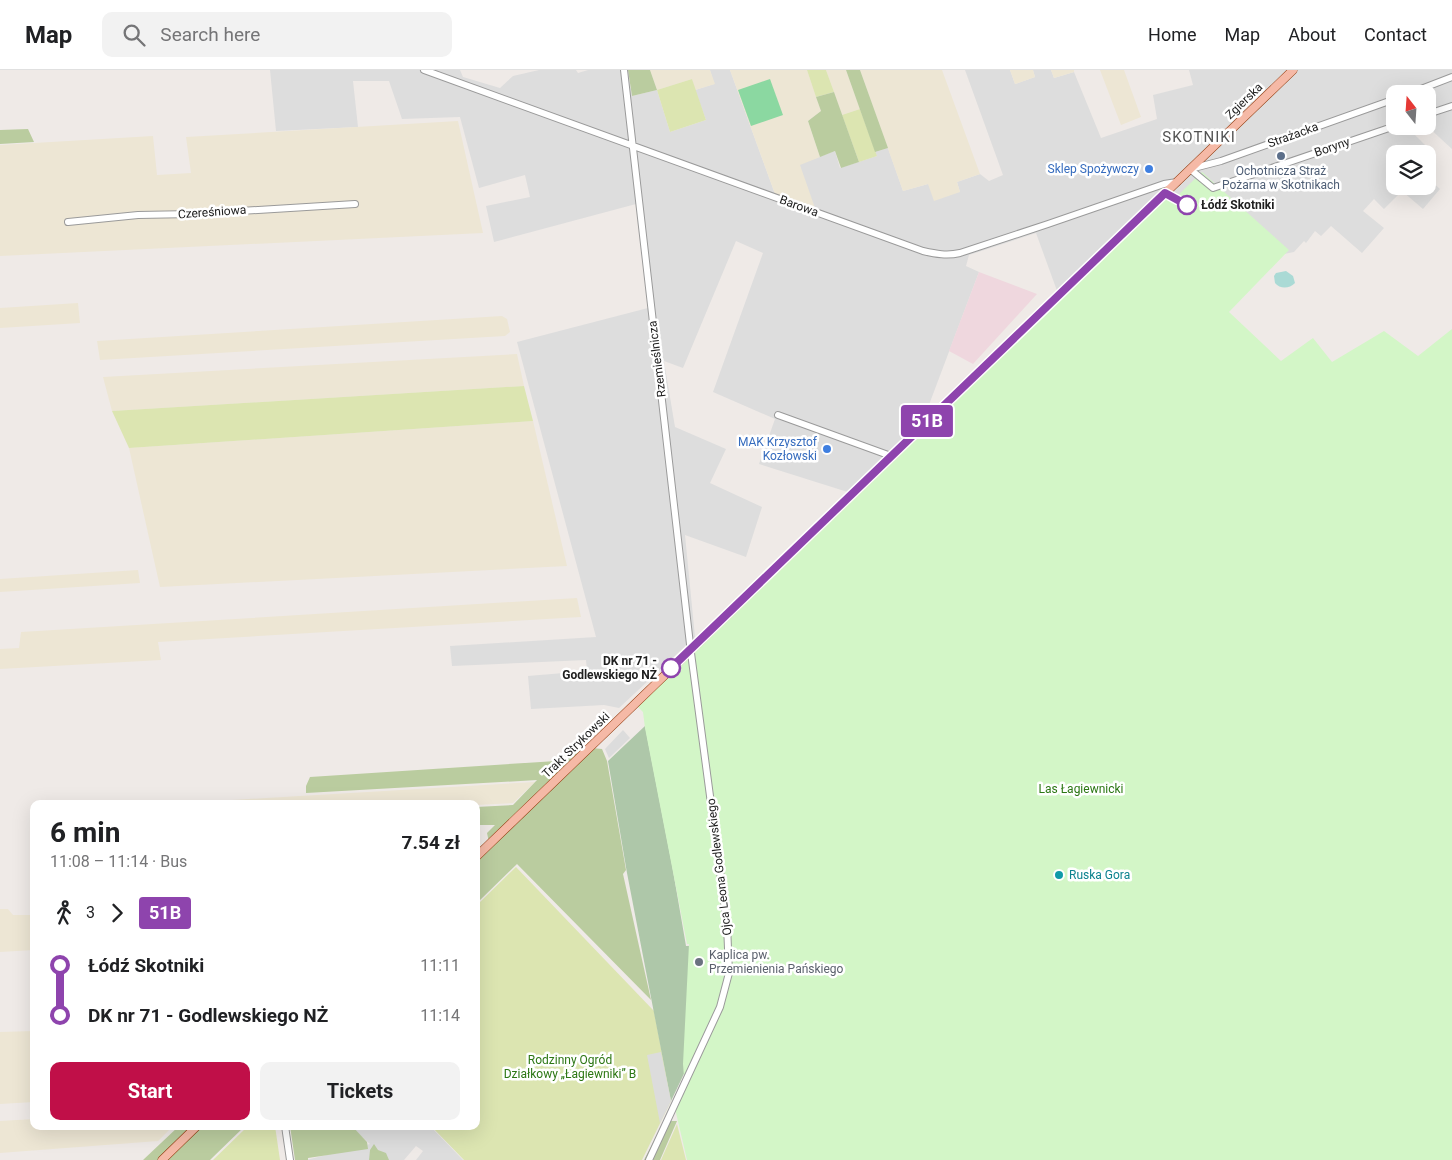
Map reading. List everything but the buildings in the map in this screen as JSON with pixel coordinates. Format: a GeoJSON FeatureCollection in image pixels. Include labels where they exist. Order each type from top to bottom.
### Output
{"type":"FeatureCollection","features":[{"type":"Feature","properties":{"kind":"main road","name":"Zgierska"},"geometry":{"type":"LineString","coordinates":[[891,456],[1293,70]]}},
{"type":"Feature","properties":{"kind":"main road","name":"Trakt Strykowski"},"geometry":{"type":"LineString","coordinates":[[480,853],[891,456]]}},
{"type":"Feature","properties":{"kind":"main road"},"geometry":{"type":"LineString","coordinates":[[162,1160],[193,1130]]}},
{"type":"Feature","properties":{"kind":"street","name":"Barowa"},"geometry":{"type":"LineString","coordinates":[[424,70],[916,249],[945,255],[960,253],[1164,184],[1177,182]]}},
{"type":"Feature","properties":{"kind":"street","name":"Rzemieślnicza"},"geometry":{"type":"LineString","coordinates":[[624,70],[691,649]]}},
{"type":"Feature","properties":{"kind":"street"},"geometry":{"type":"LineString","coordinates":[[1431,85],[1452,77]]}},
{"type":"Feature","properties":{"kind":"street","name":"Strażacka"},"geometry":{"type":"LineString","coordinates":[[1190,169],[1221,161],[1386,102]]}},
{"type":"Feature","properties":{"kind":"street"},"geometry":{"type":"LineString","coordinates":[[1436,111],[1452,106]]}},
{"type":"Feature","properties":{"kind":"street","name":"Boryny"},"geometry":{"type":"LineString","coordinates":[[1190,169],[1213,188],[1386,129]]}},
{"type":"Feature","properties":{"kind":"street","name":"Czereśniowa"},"geometry":{"type":"LineString","coordinates":[[68,222],[138,215],[193,214],[355,204]]}},
{"type":"Feature","properties":{"kind":"street"},"geometry":{"type":"LineString","coordinates":[[778,414],[891,456]]}},
{"type":"Feature","properties":{"kind":"street","name":"Ojca Leona Godlewskiego"},"geometry":{"type":"LineString","coordinates":[[650,1160],[717,1014],[729,973],[727,924],[691,649]]}},
{"type":"Feature","properties":{"kind":"street"},"geometry":{"type":"LineString","coordinates":[[286,1130],[290,1160]]}},
{"type":"Feature","properties":{"kind":"shaded area"},"geometry":{"type":"Polygon","coordinates":[[[270,70],[460,70],[463,77],[500,88],[513,76],[539,70],[576,70],[578,73],[588,70],[628,70],[632,96],[657,90],[670,132],[706,120],[695,90],[714,84],[710,70],[730,70],[775,194],[800,164],[835,151],[840,168],[877,156],[875,152],[888,148],[903,191],[928,184],[960,192],[957,182],[980,174],[989,181],[1003,175],[965,70],[1010,70],[1015,84],[1035,77],[1033,70],[1051,70],[1054,78],[1074,72],[1101,138],[1157,119],[1153,95],[1193,85],[1189,70],[1452,70],[1452,149],[1436,134],[1436,85],[1386,85],[1386,135],[1415,135],[1425,145],[1386,145],[1386,195],[1398,195],[1384,209],[1374,199],[1363,211],[1384,228],[1362,253],[1331,226],[1321,236],[1315,231],[1306,243],[1304,241],[1294,252],[1060,299],[1036,233],[969,255],[966,266],[979,272],[918,434],[854,494],[759,464],[775,419],[713,392],[763,253],[736,241],[683,368],[664,361],[675,427],[726,449],[710,483],[762,507],[746,557],[685,535],[695,637],[619,708],[604,705],[531,709],[528,676],[587,671],[586,660],[452,666],[450,646],[596,637],[517,342],[648,308],[636,204],[494,242],[486,206],[530,197],[525,175],[479,188],[460,117],[402,119],[389,81],[353,81],[358,127],[276,131],[270,70]]]}},
{"type":"Feature","properties":{"kind":"shaded area"},"geometry":{"type":"Polygon","coordinates":[[[650,70],[710,70],[715,84],[695,90],[692,79],[657,90],[650,70]]]}},
{"type":"Feature","properties":{"kind":"shaded area"},"geometry":{"type":"Polygon","coordinates":[[[730,70],[807,70],[821,111],[808,121],[820,157],[800,165],[815,208],[775,194],[730,70]]]}},
{"type":"Feature","properties":{"kind":"shaded area"},"geometry":{"type":"Polygon","coordinates":[[[826,70],[846,70],[860,109],[842,115],[826,70]]]}},
{"type":"Feature","properties":{"kind":"shaded area"},"geometry":{"type":"Polygon","coordinates":[[[860,70],[942,70],[980,174],[957,182],[960,192],[934,201],[928,184],[903,191],[860,70]]]}},
{"type":"Feature","properties":{"kind":"shaded area"},"geometry":{"type":"Polygon","coordinates":[[[1010,70],[1033,70],[1035,77],[1015,84],[1010,70]]]}},
{"type":"Feature","properties":{"kind":"shaded area"},"geometry":{"type":"Polygon","coordinates":[[[1051,70],[1074,70],[1074,72],[1054,78],[1051,70]]]}},
{"type":"Feature","properties":{"kind":"shaded area"},"geometry":{"type":"Polygon","coordinates":[[[1100,70],[1124,70],[1141,117],[1121,125],[1100,70]]]}},
{"type":"Feature","properties":{"kind":"shaded area"},"geometry":{"type":"Polygon","coordinates":[[[458,121],[483,233],[0,256],[0,145],[153,136],[157,175],[191,173],[186,137],[458,121]]]}},
{"type":"Feature","properties":{"kind":"shaded area"},"geometry":{"type":"Polygon","coordinates":[[[1436,185],[1440,189],[1436,194],[1436,185]]]}},
{"type":"Feature","properties":{"kind":"shaded area"},"geometry":{"type":"Polygon","coordinates":[[[1407,195],[1435,195],[1423,209],[1407,195]]]}},
{"type":"Feature","properties":{"kind":"shaded area"},"geometry":{"type":"Polygon","coordinates":[[[979,272],[1037,294],[973,364],[949,351],[979,272]]]}},
{"type":"Feature","properties":{"kind":"shaded area"},"geometry":{"type":"Polygon","coordinates":[[[78,303],[80,323],[0,328],[0,308],[78,303]]]}},
{"type":"Feature","properties":{"kind":"shaded area"},"geometry":{"type":"Polygon","coordinates":[[[502,316],[507,319],[510,332],[505,336],[100,360],[97,341],[502,316]]]}},
{"type":"Feature","properties":{"kind":"shaded area"},"geometry":{"type":"Polygon","coordinates":[[[517,354],[524,386],[112,411],[103,377],[517,354]]]}},
{"type":"Feature","properties":{"kind":"shaded area"},"geometry":{"type":"Polygon","coordinates":[[[533,421],[567,566],[160,587],[129,448],[533,421]]]}},
{"type":"Feature","properties":{"kind":"shaded area"},"geometry":{"type":"Polygon","coordinates":[[[138,570],[140,583],[0,592],[0,579],[138,570]]]}},
{"type":"Feature","properties":{"kind":"shaded area"},"geometry":{"type":"Polygon","coordinates":[[[577,598],[581,617],[158,642],[161,660],[0,669],[0,649],[19,648],[21,632],[577,598]]]}},
{"type":"Feature","properties":{"kind":"shaded area"},"geometry":{"type":"Polygon","coordinates":[[[623,730],[630,738],[609,758],[605,749],[623,730]]]}},
{"type":"Feature","properties":{"kind":"shaded area"},"geometry":{"type":"Polygon","coordinates":[[[535,782],[513,803],[480,805],[480,800],[233,800],[535,782]]]}},
{"type":"Feature","properties":{"kind":"shaded area"},"geometry":{"type":"Polygon","coordinates":[[[0,909],[8,909],[13,915],[30,915],[30,950],[0,952],[0,909]]]}},
{"type":"Feature","properties":{"kind":"shaded area"},"geometry":{"type":"Polygon","coordinates":[[[30,1031],[30,1102],[0,1104],[0,1032],[30,1031]]]}},
{"type":"Feature","properties":{"kind":"shaded area"},"geometry":{"type":"Polygon","coordinates":[[[661,1052],[671,1101],[660,1123],[647,1055],[661,1052]]]}},
{"type":"Feature","properties":{"kind":"shaded area"},"geometry":{"type":"Polygon","coordinates":[[[30,1119],[30,1130],[169,1130],[158,1141],[0,1153],[0,1121],[30,1119]]]}},
{"type":"Feature","properties":{"kind":"shaded area"},"geometry":{"type":"Polygon","coordinates":[[[354,1130],[434,1130],[463,1160],[416,1160],[423,1151],[416,1146],[404,1160],[306,1160],[370,1144],[354,1130]]]}},
{"type":"Feature","properties":{"kind":"green space"},"geometry":{"type":"Polygon","coordinates":[[[628,70],[650,70],[657,90],[632,96],[628,70]]]}},
{"type":"Feature","properties":{"kind":"green space"},"geometry":{"type":"Polygon","coordinates":[[[807,70],[826,70],[834,92],[816,97],[807,70]]]}},
{"type":"Feature","properties":{"kind":"green space"},"geometry":{"type":"Polygon","coordinates":[[[846,70],[860,70],[888,148],[875,152],[846,70]]]}},
{"type":"Feature","properties":{"kind":"green space"},"geometry":{"type":"Polygon","coordinates":[[[692,79],[706,120],[670,132],[657,90],[692,79]]]}},
{"type":"Feature","properties":{"kind":"green space"},"geometry":{"type":"Polygon","coordinates":[[[770,79],[783,115],[751,126],[738,90],[770,79]]]}},
{"type":"Feature","properties":{"kind":"green space"},"geometry":{"type":"Polygon","coordinates":[[[834,92],[859,162],[841,168],[835,151],[820,157],[808,121],[821,111],[816,97],[834,92]]]}},
{"type":"Feature","properties":{"kind":"green space"},"geometry":{"type":"Polygon","coordinates":[[[860,109],[877,156],[859,162],[842,115],[860,109]]]}},
{"type":"Feature","properties":{"kind":"green space"},"geometry":{"type":"Polygon","coordinates":[[[28,129],[34,142],[0,144],[0,130],[28,129]]]}},
{"type":"Feature","properties":{"kind":"green space","name":"Las Łagiewnicki"},"geometry":{"type":"Polygon","coordinates":[[[1202,172],[1289,250],[1229,312],[1281,361],[1313,338],[1332,362],[1384,331],[1418,356],[1452,329],[1452,1160],[687,1160],[673,1100],[684,1077],[689,944],[687,944],[643,712],[637,706],[1163,198],[1171,202],[1202,172]]]}},
{"type":"Feature","properties":{"kind":"green space"},"geometry":{"type":"Polygon","coordinates":[[[524,386],[533,421],[129,448],[112,411],[524,386]]]}},
{"type":"Feature","properties":{"kind":"green space"},"geometry":{"type":"Polygon","coordinates":[[[645,726],[686,946],[723,945],[700,1040],[671,1101],[627,873],[608,761],[645,726]]]}},
{"type":"Feature","properties":{"kind":"green space"},"geometry":{"type":"Polygon","coordinates":[[[572,746],[602,749],[607,761],[626,870],[623,874],[651,1000],[517,864],[480,900],[480,848],[490,847],[487,833],[495,825],[480,825],[480,807],[513,805],[537,780],[306,793],[306,786],[310,777],[556,761],[572,746]]]}},
{"type":"Feature","properties":{"kind":"green space","name":"Rodzinny Ogród Działkowy „Łagiewniki” B"},"geometry":{"type":"Polygon","coordinates":[[[516,867],[654,1011],[671,1101],[642,1160],[464,1160],[435,1130],[480,1130],[480,902],[516,867]]]}},
{"type":"Feature","properties":{"kind":"green space"},"geometry":{"type":"Polygon","coordinates":[[[664,1121],[677,1121],[660,1160],[644,1160],[664,1121]]]}},
{"type":"Feature","properties":{"kind":"green space"},"geometry":{"type":"Polygon","coordinates":[[[677,1124],[686,1160],[661,1160],[677,1124]]]}},
{"type":"Feature","properties":{"kind":"green space"},"geometry":{"type":"Polygon","coordinates":[[[175,1130],[241,1130],[210,1160],[143,1160],[175,1130]]]}},
{"type":"Feature","properties":{"kind":"green space"},"geometry":{"type":"Polygon","coordinates":[[[244,1130],[276,1130],[280,1160],[213,1160],[244,1130]]]}},
{"type":"Feature","properties":{"kind":"green space"},"geometry":{"type":"Polygon","coordinates":[[[291,1130],[356,1130],[367,1142],[368,1149],[308,1158],[308,1160],[295,1160],[291,1130]]]}},
{"type":"Feature","properties":{"kind":"green space"},"geometry":{"type":"Polygon","coordinates":[[[374,1144],[378,1150],[386,1153],[389,1160],[369,1160],[370,1150],[374,1144]]]}},
{"type":"Feature","properties":{"kind":"water"},"geometry":{"type":"Polygon","coordinates":[[[1286,271],[1293,276],[1295,283],[1287,287],[1279,286],[1275,283],[1274,276],[1276,273],[1286,271]]]}},
{"type":"Feature","properties":{"kind":"bus line","name":"51B"},"geometry":{"type":"LineString","coordinates":[[671,668],[1165,193],[1187,205]]}},
{"type":"Feature","properties":{"kind":"place","name":"Ochotnicza Straż Pożarna w Skotnikach"},"geometry":{"type":"Point","coordinates":[1281,156]}},
{"type":"Feature","properties":{"kind":"place","name":"Sklep Spożywczy"},"geometry":{"type":"Point","coordinates":[1149,169]}},
{"type":"Feature","properties":{"kind":"place","name":"Łódź Skotniki"},"geometry":{"type":"Point","coordinates":[1187,205]}},
{"type":"Feature","properties":{"kind":"place","name":"MAK Krzysztof Kozłowski"},"geometry":{"type":"Point","coordinates":[827,449]}},
{"type":"Feature","properties":{"kind":"place","name":"DK nr 71 - Godlewskiego NŻ"},"geometry":{"type":"Point","coordinates":[671,668]}},
{"type":"Feature","properties":{"kind":"place","name":"Ruska Gora"},"geometry":{"type":"Point","coordinates":[1059,875]}},
{"type":"Feature","properties":{"kind":"place","name":"Kaplica pw. Przemienienia Pańskiego"},"geometry":{"type":"Point","coordinates":[699,962]}},
{"type":"Feature","properties":{"kind":"district","name":"SKOTNIKI"},"geometry":{"type":"Point","coordinates":[1199,137]}}]}
